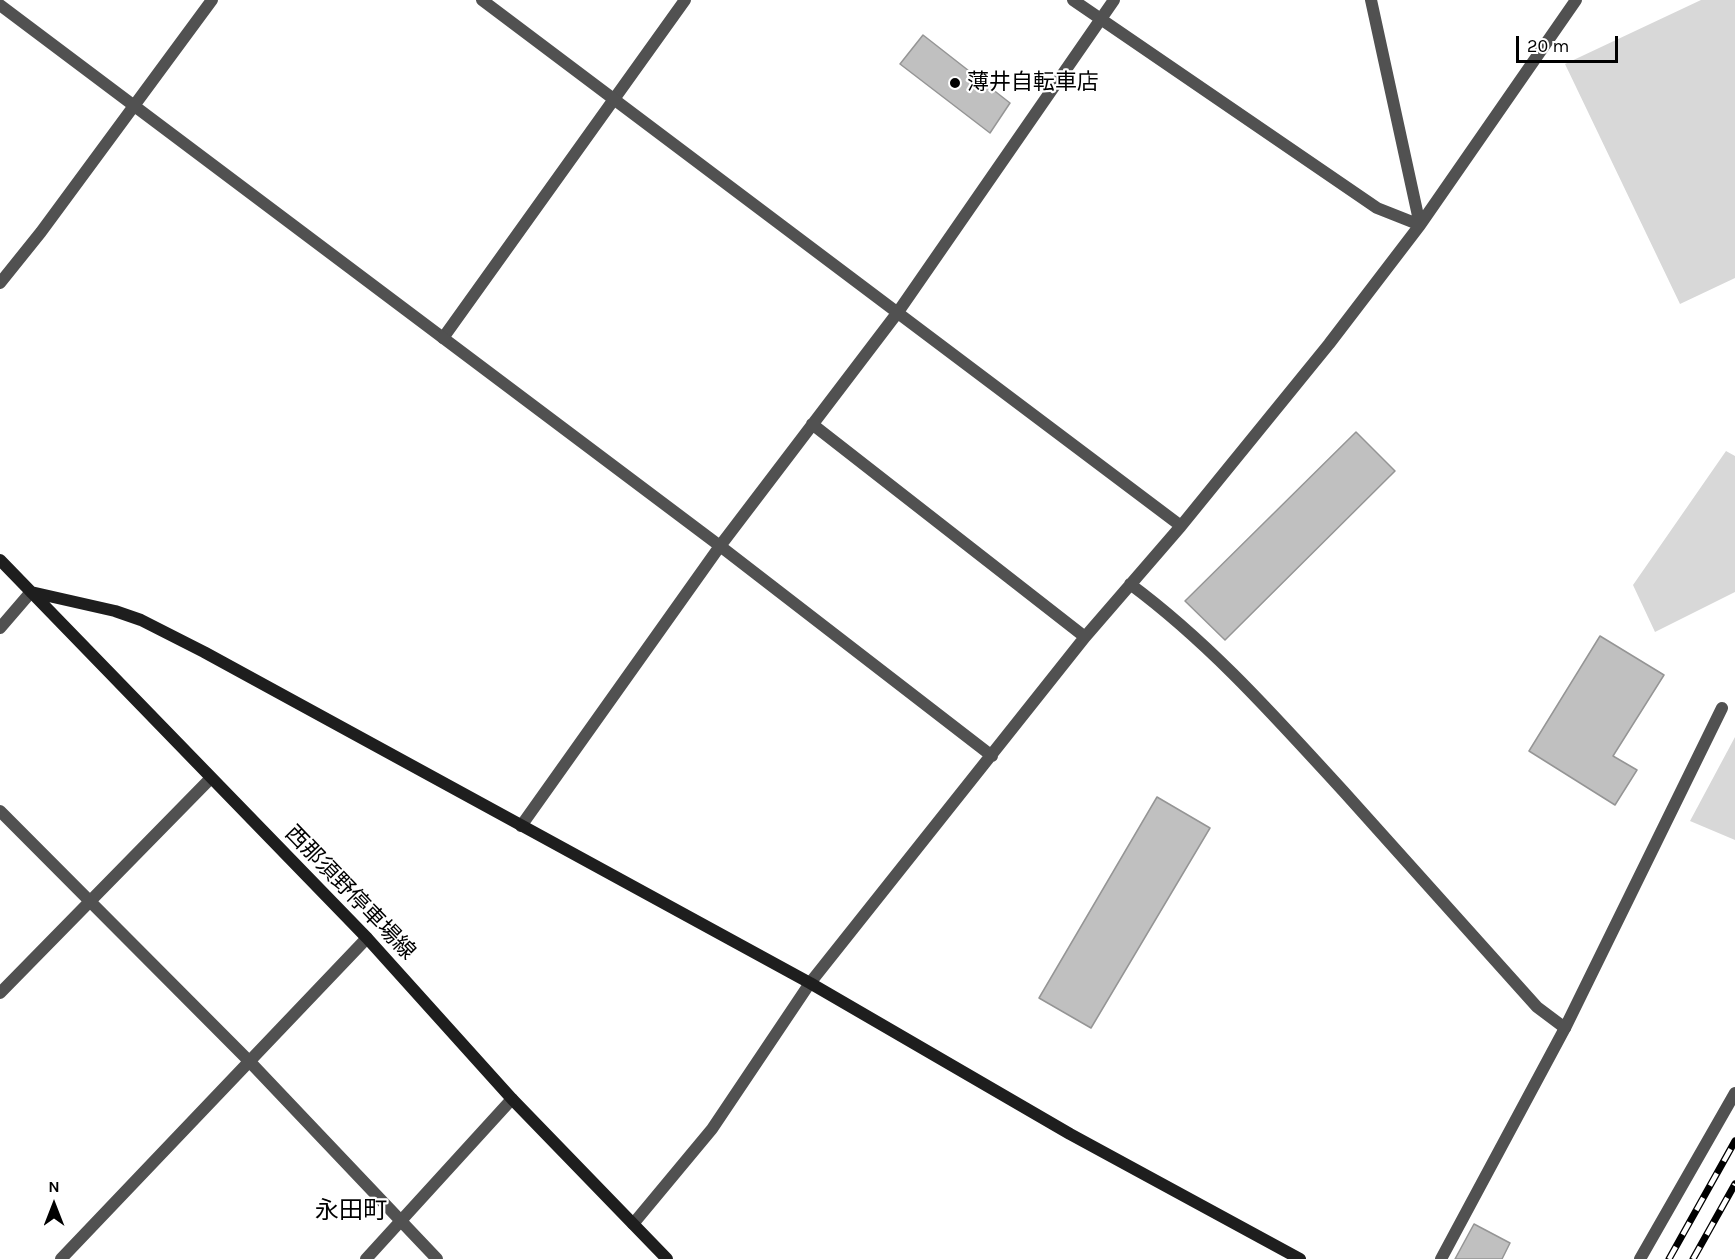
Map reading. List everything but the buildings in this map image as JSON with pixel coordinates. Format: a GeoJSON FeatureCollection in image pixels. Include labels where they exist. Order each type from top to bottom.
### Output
{"type":"FeatureCollection","features":[{"type":"Feature","properties":{"kind":"street"},"geometry":{"type":"LineString","coordinates":[[0,283],[136,105],[212,0]]}},
{"type":"Feature","properties":{"kind":"street"},"geometry":{"type":"LineString","coordinates":[[482,0],[1181,526]]}},
{"type":"Feature","properties":{"kind":"street"},"geometry":{"type":"LineString","coordinates":[[443,338],[685,0]]}},
{"type":"Feature","properties":{"kind":"street"},"geometry":{"type":"LineString","coordinates":[[1073,0],[1099,20],[1377,208],[1420,225]]}},
{"type":"Feature","properties":{"kind":"street"},"geometry":{"type":"LineString","coordinates":[[521,826],[720,546],[898,312],[1114,0]]}},
{"type":"Feature","properties":{"kind":"street"},"geometry":{"type":"LineString","coordinates":[[1371,0],[1420,225]]}},
{"type":"Feature","properties":{"kind":"street"},"geometry":{"type":"LineString","coordinates":[[633,1224],[712,1129],[810,983],[1084,637],[1181,526],[1329,344],[1420,225],[1576,0]]}},
{"type":"Feature","properties":{"kind":"street"},"geometry":{"type":"LineString","coordinates":[[0,5],[720,546],[992,756]]}},
{"type":"Feature","properties":{"kind":"street"},"geometry":{"type":"LineString","coordinates":[[812,424],[1084,637]]}},
{"type":"Feature","properties":{"kind":"street","name":"西那須野停車場線"},"geometry":{"type":"LineString","coordinates":[[0,560],[210,779],[367,938],[512,1100],[667,1259]]}},
{"type":"Feature","properties":{"kind":"street"},"geometry":{"type":"LineString","coordinates":[[1130,584],[1166,610],[1223,663],[1537,1007],[1565,1028]]}},
{"type":"Feature","properties":{"kind":"street"},"geometry":{"type":"LineString","coordinates":[[0,628],[31,591],[115,611],[141,620],[204,652],[810,983],[1070,1134],[1300,1259]]}},
{"type":"Feature","properties":{"kind":"street"},"geometry":{"type":"LineString","coordinates":[[1441,1259],[1565,1028],[1722,708]]}},
{"type":"Feature","properties":{"kind":"street"},"geometry":{"type":"LineString","coordinates":[[0,993],[210,779]]}},
{"type":"Feature","properties":{"kind":"street"},"geometry":{"type":"LineString","coordinates":[[0,811],[250,1062],[437,1259]]}},
{"type":"Feature","properties":{"kind":"street"},"geometry":{"type":"LineString","coordinates":[[61,1259],[367,938]]}},
{"type":"Feature","properties":{"kind":"street"},"geometry":{"type":"LineString","coordinates":[[1640,1259],[1735,1093]]}},
{"type":"Feature","properties":{"kind":"street"},"geometry":{"type":"LineString","coordinates":[[366,1259],[512,1100]]}},
{"type":"Feature","properties":{"kind":"shaded area"},"geometry":{"type":"Polygon","coordinates":[[[1701,0],[1735,0],[1735,278],[1680,304],[1565,64],[1701,0]]]}},
{"type":"Feature","properties":{"kind":"shaded area"},"geometry":{"type":"Polygon","coordinates":[[[1726,451],[1735,456],[1735,592],[1655,632],[1633,585],[1726,451]]]}},
{"type":"Feature","properties":{"kind":"shaded area"},"geometry":{"type":"Polygon","coordinates":[[[1735,737],[1735,840],[1690,821],[1735,737]]]}},
{"type":"Feature","properties":{"kind":"railway"},"geometry":{"type":"LineString","coordinates":[[1669,1259],[1735,1141]]}},
{"type":"Feature","properties":{"kind":"railway"},"geometry":{"type":"LineString","coordinates":[[1693,1259],[1735,1184]]}},
{"type":"Feature","properties":{"kind":"place","name":"薄井自転車店"},"geometry":{"type":"Point","coordinates":[955,83]}},
{"type":"Feature","properties":{"kind":"district","name":"永田町"},"geometry":{"type":"Point","coordinates":[351,1211]}}]}
